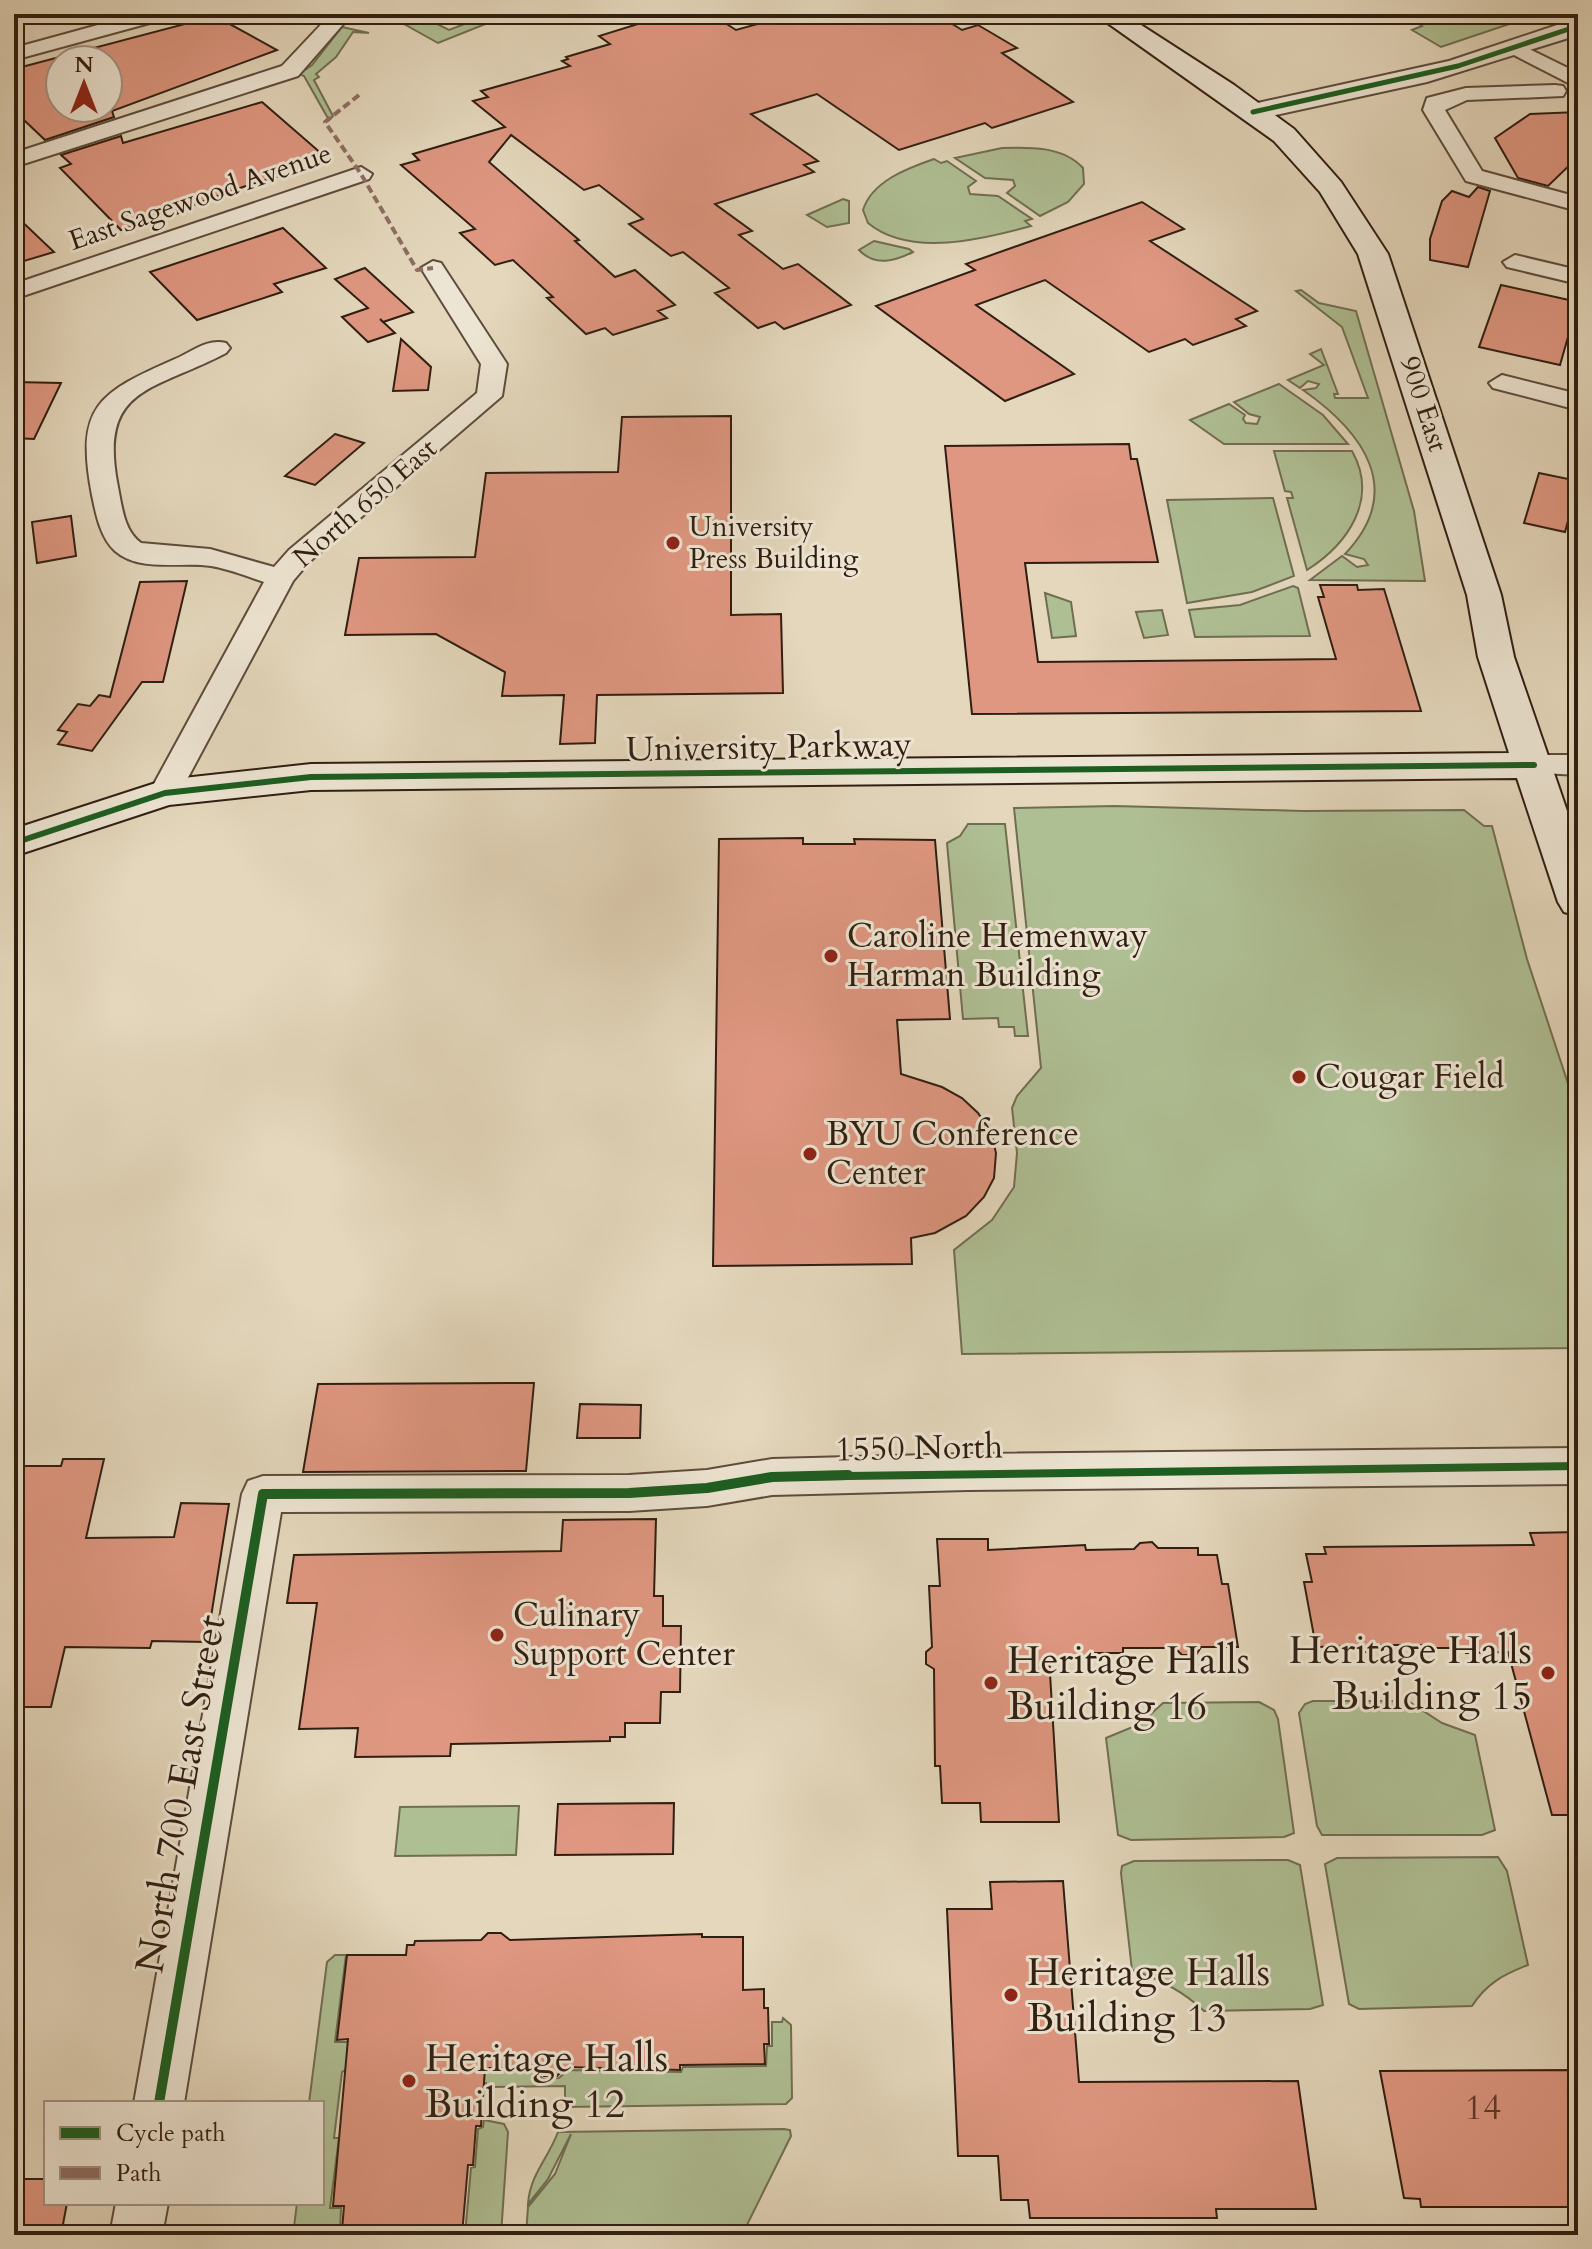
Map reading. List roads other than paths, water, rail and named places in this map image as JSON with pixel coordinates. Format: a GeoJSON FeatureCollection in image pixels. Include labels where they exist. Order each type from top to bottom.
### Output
{"type":"FeatureCollection","features":[{"type":"Feature","properties":{"kind":"main road","name":"900 East"},"geometry":{"type":"LineString","coordinates":[[1107,14],[1278,130],[1311,164],[1346,209],[1373,254],[1484,595],[1496,657],[1578,902]]}},
{"type":"Feature","properties":{"kind":"main road"},"geometry":{"type":"LineString","coordinates":[[1253,112],[1422,76],[1519,50],[1578,26]]}},
{"type":"Feature","properties":{"kind":"main road","name":"University Parkway"},"geometry":{"type":"LineString","coordinates":[[14,843],[165,793],[284,779],[1534,765]]}},
{"type":"Feature","properties":{"kind":"street"},"geometry":{"type":"LineString","coordinates":[[14,54],[161,14]]}},
{"type":"Feature","properties":{"kind":"street"},"geometry":{"type":"LineString","coordinates":[[14,160],[290,71],[342,14]]}},
{"type":"Feature","properties":{"kind":"street"},"geometry":{"type":"LineString","coordinates":[[76,15],[115,27]]}},
{"type":"Feature","properties":{"kind":"street"},"geometry":{"type":"LineString","coordinates":[[1519,50],[1578,82]]}},
{"type":"Feature","properties":{"kind":"street"},"geometry":{"type":"LineString","coordinates":[[1422,76],[1459,96]]}},
{"type":"Feature","properties":{"kind":"street"},"geometry":{"type":"LineString","coordinates":[[1555,91],[1459,96],[1435,103],[1434,110],[1474,176],[1578,204]]}},
{"type":"Feature","properties":{"kind":"street","name":"East Sagewood Avenue"},"geometry":{"type":"LineString","coordinates":[[14,292],[361,174]]}},
{"type":"Feature","properties":{"kind":"street"},"geometry":{"type":"LineString","coordinates":[[1515,262],[1578,277]]}},
{"type":"Feature","properties":{"kind":"street","name":"North 650 East"},"geometry":{"type":"LineString","coordinates":[[165,793],[280,578],[299,556],[489,396],[494,364],[433,268]]}},
{"type":"Feature","properties":{"kind":"street"},"geometry":{"type":"LineString","coordinates":[[217,348],[134,387],[119,399],[100,423],[96,434],[99,469],[116,531],[128,548],[146,554],[208,556],[280,578]]}},
{"type":"Feature","properties":{"kind":"street"},"geometry":{"type":"LineString","coordinates":[[1502,383],[1578,402]]}},
{"type":"Feature","properties":{"kind":"street","name":"University Parkway"},"geometry":{"type":"LineString","coordinates":[[1534,765],[1578,765]]}},
{"type":"Feature","properties":{"kind":"street","name":"1550 North"},"geometry":{"type":"LineString","coordinates":[[263,1494],[629,1493],[707,1488],[772,1477],[968,1472],[1578,1466]]}},
{"type":"Feature","properties":{"kind":"street","name":"North 700 East Street"},"geometry":{"type":"LineString","coordinates":[[159,2101],[263,1494]]}},
{"type":"Feature","properties":{"kind":"street"},"geometry":{"type":"LineString","coordinates":[[136,2235],[142,2205]]}},
{"type":"Feature","properties":{"kind":"place","name":"University Press Building"},"geometry":{"type":"Point","coordinates":[673,543]}},
{"type":"Feature","properties":{"kind":"place","name":"Caroline Hemenway Harman Building"},"geometry":{"type":"Point","coordinates":[831,956]}},
{"type":"Feature","properties":{"kind":"place","name":"Cougar Field"},"geometry":{"type":"Point","coordinates":[1299,1077]}},
{"type":"Feature","properties":{"kind":"place","name":"BYU Conference Center"},"geometry":{"type":"Point","coordinates":[810,1154]}},
{"type":"Feature","properties":{"kind":"place","name":"Culinary Support Center"},"geometry":{"type":"Point","coordinates":[497,1635]}},
{"type":"Feature","properties":{"kind":"place","name":"Heritage Halls Building 15"},"geometry":{"type":"Point","coordinates":[1548,1673]}},
{"type":"Feature","properties":{"kind":"place","name":"Heritage Halls Building 16"},"geometry":{"type":"Point","coordinates":[991,1683]}},
{"type":"Feature","properties":{"kind":"place","name":"Heritage Halls Building 13"},"geometry":{"type":"Point","coordinates":[1011,1995]}},
{"type":"Feature","properties":{"kind":"place","name":"Heritage Halls Building 12"},"geometry":{"type":"Point","coordinates":[409,2081]}}]}
